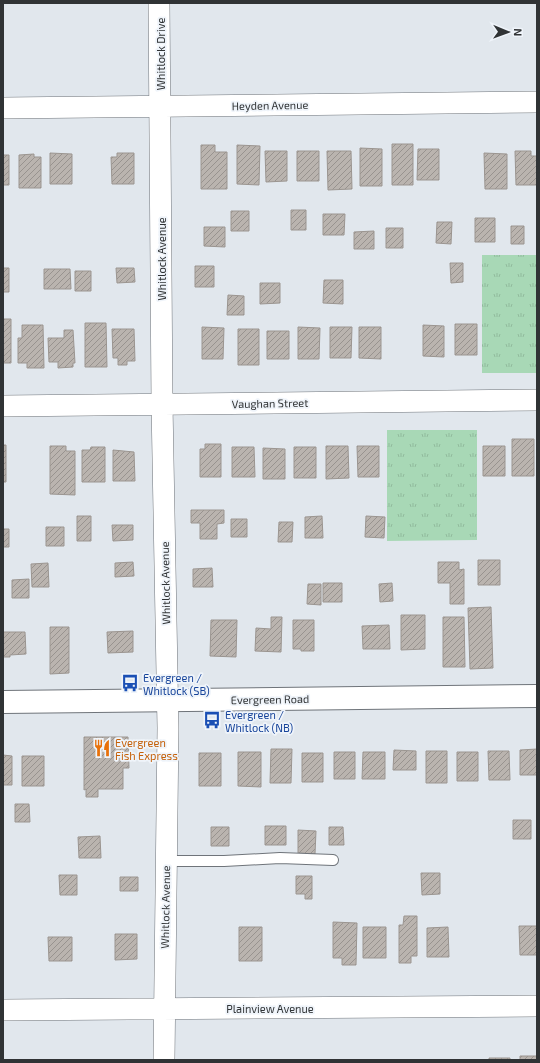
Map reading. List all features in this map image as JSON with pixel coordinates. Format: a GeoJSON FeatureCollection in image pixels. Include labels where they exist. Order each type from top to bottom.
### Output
{"type":"FeatureCollection","features":[{"type":"Feature","properties":{"kind":"street","name":"Whitlock Drive"},"geometry":{"type":"LineString","coordinates":[[159,3],[160,106]]}},
{"type":"Feature","properties":{"kind":"street","name":"Heyden Avenue"},"geometry":{"type":"LineString","coordinates":[[3,108],[537,102]]}},
{"type":"Feature","properties":{"kind":"street","name":"Whitlock Avenue"},"geometry":{"type":"LineString","coordinates":[[160,106],[162,404],[166,700],[168,728],[164,1060]]}},
{"type":"Feature","properties":{"kind":"street","name":"Vaughan Street"},"geometry":{"type":"LineString","coordinates":[[3,406],[537,400]]}},
{"type":"Feature","properties":{"kind":"street","name":"Evergreen Road"},"geometry":{"type":"LineString","coordinates":[[3,702],[537,696]]}},
{"type":"Feature","properties":{"kind":"street","name":"Plainview Avenue"},"geometry":{"type":"LineString","coordinates":[[3,1010],[537,1006]]}},
{"type":"Feature","properties":{"kind":"lane"},"geometry":{"type":"LineString","coordinates":[[166,861],[224,861],[280,858],[333,860]]}},
{"type":"Feature","properties":{"kind":"green space"},"geometry":{"type":"Polygon","coordinates":[[[482,255],[537,255],[537,373],[482,373],[482,255]]]}},
{"type":"Feature","properties":{"kind":"green space"},"geometry":{"type":"Polygon","coordinates":[[[387,430],[477,430],[477,540],[387,541],[387,430]]]}},
{"type":"Feature","properties":{"kind":"building"},"geometry":{"type":"Polygon","coordinates":[[[392,144],[413,144],[413,185],[392,185],[392,144]]]}},
{"type":"Feature","properties":{"kind":"building"},"geometry":{"type":"Polygon","coordinates":[[[201,145],[215,145],[215,152],[227,152],[227,189],[201,189],[201,145]]]}},
{"type":"Feature","properties":{"kind":"building"},"geometry":{"type":"Polygon","coordinates":[[[237,145],[260,146],[259,185],[237,184],[237,145]]]}},
{"type":"Feature","properties":{"kind":"building"},"geometry":{"type":"Polygon","coordinates":[[[360,148],[382,149],[382,186],[360,186],[360,148]]]}},
{"type":"Feature","properties":{"kind":"building"},"geometry":{"type":"Polygon","coordinates":[[[418,149],[439,149],[439,180],[417,180],[418,149]]]}},
{"type":"Feature","properties":{"kind":"building"},"geometry":{"type":"Polygon","coordinates":[[[265,151],[287,151],[287,181],[266,182],[265,151]]]}},
{"type":"Feature","properties":{"kind":"building"},"geometry":{"type":"Polygon","coordinates":[[[297,151],[319,151],[319,181],[297,181],[297,151]]]}},
{"type":"Feature","properties":{"kind":"building"},"geometry":{"type":"Polygon","coordinates":[[[327,151],[351,151],[352,189],[328,190],[327,151]]]}},
{"type":"Feature","properties":{"kind":"building"},"geometry":{"type":"Polygon","coordinates":[[[515,151],[531,151],[531,156],[537,156],[537,185],[516,185],[515,151]]]}},
{"type":"Feature","properties":{"kind":"building"},"geometry":{"type":"Polygon","coordinates":[[[50,153],[72,154],[72,184],[50,184],[50,153]]]}},
{"type":"Feature","properties":{"kind":"building"},"geometry":{"type":"Polygon","coordinates":[[[117,153],[134,153],[134,184],[112,184],[111,157],[117,157],[117,153]]]}},
{"type":"Feature","properties":{"kind":"building"},"geometry":{"type":"Polygon","coordinates":[[[484,153],[507,154],[507,189],[485,189],[484,153]]]}},
{"type":"Feature","properties":{"kind":"building"},"geometry":{"type":"Polygon","coordinates":[[[34,154],[34,157],[41,157],[41,188],[19,188],[19,155],[34,154]]]}},
{"type":"Feature","properties":{"kind":"building"},"geometry":{"type":"Polygon","coordinates":[[[3,155],[9,155],[9,185],[3,185],[3,155]]]}},
{"type":"Feature","properties":{"kind":"building"},"geometry":{"type":"Polygon","coordinates":[[[291,210],[306,210],[306,230],[291,230],[291,210]]]}},
{"type":"Feature","properties":{"kind":"building"},"geometry":{"type":"Polygon","coordinates":[[[231,211],[249,211],[249,231],[231,231],[231,211]]]}},
{"type":"Feature","properties":{"kind":"building"},"geometry":{"type":"Polygon","coordinates":[[[323,214],[345,214],[344,235],[323,235],[323,214]]]}},
{"type":"Feature","properties":{"kind":"building"},"geometry":{"type":"Polygon","coordinates":[[[475,218],[495,218],[495,242],[475,242],[475,218]]]}},
{"type":"Feature","properties":{"kind":"building"},"geometry":{"type":"Polygon","coordinates":[[[437,222],[452,222],[451,244],[436,243],[437,222]]]}},
{"type":"Feature","properties":{"kind":"building"},"geometry":{"type":"Polygon","coordinates":[[[511,226],[524,226],[524,244],[511,244],[511,226]]]}},
{"type":"Feature","properties":{"kind":"building"},"geometry":{"type":"Polygon","coordinates":[[[204,227],[225,227],[225,247],[204,246],[204,227]]]}},
{"type":"Feature","properties":{"kind":"building"},"geometry":{"type":"Polygon","coordinates":[[[386,228],[403,228],[403,248],[386,248],[386,228]]]}},
{"type":"Feature","properties":{"kind":"building"},"geometry":{"type":"Polygon","coordinates":[[[374,231],[374,249],[354,249],[354,232],[374,231]]]}},
{"type":"Feature","properties":{"kind":"building"},"geometry":{"type":"Polygon","coordinates":[[[450,263],[463,263],[463,282],[451,283],[450,263]]]}},
{"type":"Feature","properties":{"kind":"building"},"geometry":{"type":"Polygon","coordinates":[[[195,266],[214,266],[214,287],[195,287],[195,266]]]}},
{"type":"Feature","properties":{"kind":"building"},"geometry":{"type":"Polygon","coordinates":[[[3,268],[9,268],[9,292],[3,292],[3,268]]]}},
{"type":"Feature","properties":{"kind":"building"},"geometry":{"type":"Polygon","coordinates":[[[116,268],[134,268],[135,282],[117,283],[116,268]]]}},
{"type":"Feature","properties":{"kind":"building"},"geometry":{"type":"Polygon","coordinates":[[[44,269],[70,269],[71,289],[44,289],[44,269]]]}},
{"type":"Feature","properties":{"kind":"building"},"geometry":{"type":"Polygon","coordinates":[[[75,271],[91,271],[91,291],[75,291],[75,271]]]}},
{"type":"Feature","properties":{"kind":"building"},"geometry":{"type":"Polygon","coordinates":[[[324,280],[343,280],[343,304],[323,303],[324,280]]]}},
{"type":"Feature","properties":{"kind":"building"},"geometry":{"type":"Polygon","coordinates":[[[260,283],[280,283],[280,303],[260,304],[260,283]]]}},
{"type":"Feature","properties":{"kind":"building"},"geometry":{"type":"Polygon","coordinates":[[[228,295],[244,296],[244,315],[227,315],[228,295]]]}},
{"type":"Feature","properties":{"kind":"building"},"geometry":{"type":"Polygon","coordinates":[[[3,319],[11,319],[11,363],[3,363],[3,319]]]}},
{"type":"Feature","properties":{"kind":"building"},"geometry":{"type":"Polygon","coordinates":[[[85,323],[106,323],[107,367],[85,367],[85,323]]]}},
{"type":"Feature","properties":{"kind":"building"},"geometry":{"type":"Polygon","coordinates":[[[455,324],[477,324],[477,355],[455,355],[455,324]]]}},
{"type":"Feature","properties":{"kind":"building"},"geometry":{"type":"Polygon","coordinates":[[[22,325],[43,325],[44,368],[27,368],[27,363],[18,363],[18,338],[22,338],[22,325]]]}},
{"type":"Feature","properties":{"kind":"building"},"geometry":{"type":"Polygon","coordinates":[[[423,325],[444,326],[444,357],[423,356],[423,325]]]}},
{"type":"Feature","properties":{"kind":"building"},"geometry":{"type":"Polygon","coordinates":[[[202,327],[224,328],[223,359],[202,359],[202,327]]]}},
{"type":"Feature","properties":{"kind":"building"},"geometry":{"type":"Polygon","coordinates":[[[298,327],[320,328],[319,359],[298,359],[298,327]]]}},
{"type":"Feature","properties":{"kind":"building"},"geometry":{"type":"Polygon","coordinates":[[[330,327],[352,327],[351,358],[330,358],[330,327]]]}},
{"type":"Feature","properties":{"kind":"building"},"geometry":{"type":"Polygon","coordinates":[[[359,327],[381,327],[381,359],[359,358],[359,327]]]}},
{"type":"Feature","properties":{"kind":"building"},"geometry":{"type":"Polygon","coordinates":[[[112,329],[134,329],[135,361],[127,361],[127,365],[118,365],[118,358],[113,358],[112,329]]]}},
{"type":"Feature","properties":{"kind":"building"},"geometry":{"type":"Polygon","coordinates":[[[238,329],[259,329],[259,365],[238,365],[238,329]]]}},
{"type":"Feature","properties":{"kind":"building"},"geometry":{"type":"Polygon","coordinates":[[[64,330],[73,330],[75,363],[73,363],[73,367],[58,368],[58,362],[49,362],[48,338],[64,338],[64,330]]]}},
{"type":"Feature","properties":{"kind":"building"},"geometry":{"type":"Polygon","coordinates":[[[267,331],[289,331],[289,359],[267,359],[267,331]]]}},
{"type":"Feature","properties":{"kind":"building"},"geometry":{"type":"Polygon","coordinates":[[[512,439],[534,439],[534,476],[512,476],[512,439]]]}},
{"type":"Feature","properties":{"kind":"building"},"geometry":{"type":"Polygon","coordinates":[[[205,444],[221,444],[221,477],[200,477],[200,449],[205,449],[205,444]]]}},
{"type":"Feature","properties":{"kind":"building"},"geometry":{"type":"Polygon","coordinates":[[[3,445],[6,445],[6,482],[3,482],[3,445]]]}},
{"type":"Feature","properties":{"kind":"building"},"geometry":{"type":"Polygon","coordinates":[[[50,446],[66,446],[66,451],[75,451],[75,495],[50,494],[50,446]]]}},
{"type":"Feature","properties":{"kind":"building"},"geometry":{"type":"Polygon","coordinates":[[[326,446],[348,446],[349,478],[326,479],[326,446]]]}},
{"type":"Feature","properties":{"kind":"building"},"geometry":{"type":"Polygon","coordinates":[[[357,446],[379,446],[379,477],[358,477],[357,446]]]}},
{"type":"Feature","properties":{"kind":"building"},"geometry":{"type":"Polygon","coordinates":[[[483,446],[505,446],[505,476],[483,476],[483,446]]]}},
{"type":"Feature","properties":{"kind":"building"},"geometry":{"type":"Polygon","coordinates":[[[91,447],[105,447],[105,482],[82,482],[82,450],[90,450],[91,447]]]}},
{"type":"Feature","properties":{"kind":"building"},"geometry":{"type":"Polygon","coordinates":[[[232,447],[254,447],[255,477],[232,477],[232,447]]]}},
{"type":"Feature","properties":{"kind":"building"},"geometry":{"type":"Polygon","coordinates":[[[294,447],[316,447],[316,478],[294,478],[294,447]]]}},
{"type":"Feature","properties":{"kind":"building"},"geometry":{"type":"Polygon","coordinates":[[[263,448],[285,449],[285,479],[263,479],[263,448]]]}},
{"type":"Feature","properties":{"kind":"building"},"geometry":{"type":"Polygon","coordinates":[[[113,450],[134,452],[135,481],[113,481],[113,450]]]}},
{"type":"Feature","properties":{"kind":"building"},"geometry":{"type":"Polygon","coordinates":[[[191,510],[224,510],[224,523],[217,524],[217,539],[200,539],[200,523],[191,523],[191,510]]]}},
{"type":"Feature","properties":{"kind":"building"},"geometry":{"type":"Polygon","coordinates":[[[77,516],[91,516],[91,541],[77,541],[77,516]]]}},
{"type":"Feature","properties":{"kind":"building"},"geometry":{"type":"Polygon","coordinates":[[[322,516],[323,538],[305,538],[305,517],[322,516]]]}},
{"type":"Feature","properties":{"kind":"building"},"geometry":{"type":"Polygon","coordinates":[[[366,516],[385,517],[384,538],[365,537],[366,516]]]}},
{"type":"Feature","properties":{"kind":"building"},"geometry":{"type":"Polygon","coordinates":[[[231,519],[247,519],[247,537],[231,537],[231,519]]]}},
{"type":"Feature","properties":{"kind":"building"},"geometry":{"type":"Polygon","coordinates":[[[279,522],[293,522],[292,542],[278,542],[279,522]]]}},
{"type":"Feature","properties":{"kind":"building"},"geometry":{"type":"Polygon","coordinates":[[[112,525],[133,525],[133,540],[113,541],[112,525]]]}},
{"type":"Feature","properties":{"kind":"building"},"geometry":{"type":"Polygon","coordinates":[[[46,527],[64,527],[64,546],[46,546],[46,527]]]}},
{"type":"Feature","properties":{"kind":"building"},"geometry":{"type":"Polygon","coordinates":[[[3,529],[9,529],[9,547],[3,547],[3,529]]]}},
{"type":"Feature","properties":{"kind":"building"},"geometry":{"type":"Polygon","coordinates":[[[478,560],[500,560],[500,585],[478,585],[478,560]]]}},
{"type":"Feature","properties":{"kind":"building"},"geometry":{"type":"Polygon","coordinates":[[[133,562],[134,576],[115,577],[115,563],[133,562]]]}},
{"type":"Feature","properties":{"kind":"building"},"geometry":{"type":"Polygon","coordinates":[[[438,562],[459,562],[459,570],[464,569],[464,604],[450,604],[450,583],[438,583],[438,562]]]}},
{"type":"Feature","properties":{"kind":"building"},"geometry":{"type":"Polygon","coordinates":[[[48,563],[49,587],[32,587],[31,564],[48,563]]]}},
{"type":"Feature","properties":{"kind":"building"},"geometry":{"type":"Polygon","coordinates":[[[212,568],[213,587],[193,587],[193,569],[212,568]]]}},
{"type":"Feature","properties":{"kind":"building"},"geometry":{"type":"Polygon","coordinates":[[[29,579],[29,598],[12,598],[12,580],[29,579]]]}},
{"type":"Feature","properties":{"kind":"building"},"geometry":{"type":"Polygon","coordinates":[[[323,583],[342,583],[342,602],[323,602],[323,583]]]}},
{"type":"Feature","properties":{"kind":"building"},"geometry":{"type":"Polygon","coordinates":[[[392,583],[393,601],[380,602],[379,584],[392,583]]]}},
{"type":"Feature","properties":{"kind":"building"},"geometry":{"type":"Polygon","coordinates":[[[308,584],[321,584],[321,605],[307,604],[308,584]]]}},
{"type":"Feature","properties":{"kind":"building"},"geometry":{"type":"Polygon","coordinates":[[[491,607],[493,668],[470,669],[468,608],[491,607]]]}},
{"type":"Feature","properties":{"kind":"building"},"geometry":{"type":"Polygon","coordinates":[[[401,615],[425,615],[425,649],[401,650],[401,615]]]}},
{"type":"Feature","properties":{"kind":"building"},"geometry":{"type":"Polygon","coordinates":[[[271,617],[282,617],[281,652],[255,651],[256,628],[271,629],[271,617]]]}},
{"type":"Feature","properties":{"kind":"building"},"geometry":{"type":"Polygon","coordinates":[[[443,617],[464,617],[465,667],[443,667],[443,617]]]}},
{"type":"Feature","properties":{"kind":"building"},"geometry":{"type":"Polygon","coordinates":[[[211,620],[237,620],[236,657],[210,656],[211,620]]]}},
{"type":"Feature","properties":{"kind":"building"},"geometry":{"type":"Polygon","coordinates":[[[293,620],[314,620],[314,651],[301,651],[301,649],[293,649],[293,620]]]}},
{"type":"Feature","properties":{"kind":"building"},"geometry":{"type":"Polygon","coordinates":[[[389,625],[390,649],[363,649],[362,626],[389,625]]]}},
{"type":"Feature","properties":{"kind":"building"},"geometry":{"type":"Polygon","coordinates":[[[50,627],[69,627],[69,673],[50,674],[50,627]]]}},
{"type":"Feature","properties":{"kind":"building"},"geometry":{"type":"Polygon","coordinates":[[[133,631],[133,652],[108,653],[107,632],[133,631]]]}},
{"type":"Feature","properties":{"kind":"building"},"geometry":{"type":"Polygon","coordinates":[[[3,632],[25,632],[26,654],[3,657],[3,632]]]}},
{"type":"Feature","properties":{"kind":"building"},"geometry":{"type":"Polygon","coordinates":[[[84,737],[128,737],[129,768],[123,768],[123,789],[98,789],[98,797],[86,797],[86,789],[84,790],[84,737]]]}},
{"type":"Feature","properties":{"kind":"building"},"geometry":{"type":"Polygon","coordinates":[[[271,749],[292,749],[291,783],[270,783],[271,749]]]}},
{"type":"Feature","properties":{"kind":"building"},"geometry":{"type":"Polygon","coordinates":[[[537,749],[537,775],[520,775],[520,750],[537,749]]]}},
{"type":"Feature","properties":{"kind":"building"},"geometry":{"type":"Polygon","coordinates":[[[394,750],[416,751],[416,770],[393,770],[394,750]]]}},
{"type":"Feature","properties":{"kind":"building"},"geometry":{"type":"Polygon","coordinates":[[[426,751],[447,751],[447,783],[426,783],[426,751]]]}},
{"type":"Feature","properties":{"kind":"building"},"geometry":{"type":"Polygon","coordinates":[[[488,751],[509,751],[510,780],[489,780],[488,751]]]}},
{"type":"Feature","properties":{"kind":"building"},"geometry":{"type":"Polygon","coordinates":[[[238,752],[261,752],[261,787],[238,786],[238,752]]]}},
{"type":"Feature","properties":{"kind":"building"},"geometry":{"type":"Polygon","coordinates":[[[334,752],[355,752],[355,779],[334,779],[334,752]]]}},
{"type":"Feature","properties":{"kind":"building"},"geometry":{"type":"Polygon","coordinates":[[[363,752],[385,752],[385,779],[362,779],[363,752]]]}},
{"type":"Feature","properties":{"kind":"building"},"geometry":{"type":"Polygon","coordinates":[[[457,752],[478,752],[478,781],[457,781],[457,752]]]}},
{"type":"Feature","properties":{"kind":"building"},"geometry":{"type":"Polygon","coordinates":[[[199,753],[221,753],[221,786],[199,786],[199,753]]]}},
{"type":"Feature","properties":{"kind":"building"},"geometry":{"type":"Polygon","coordinates":[[[302,753],[323,753],[323,782],[302,782],[302,753]]]}},
{"type":"Feature","properties":{"kind":"building"},"geometry":{"type":"Polygon","coordinates":[[[3,755],[12,756],[12,785],[3,785],[3,755]]]}},
{"type":"Feature","properties":{"kind":"building"},"geometry":{"type":"Polygon","coordinates":[[[22,756],[44,756],[44,786],[22,786],[22,756]]]}},
{"type":"Feature","properties":{"kind":"building"},"geometry":{"type":"Polygon","coordinates":[[[15,804],[29,804],[30,822],[15,822],[15,804]]]}},
{"type":"Feature","properties":{"kind":"building"},"geometry":{"type":"Polygon","coordinates":[[[513,820],[531,820],[531,839],[513,839],[513,820]]]}},
{"type":"Feature","properties":{"kind":"building"},"geometry":{"type":"Polygon","coordinates":[[[265,826],[286,826],[286,845],[265,845],[265,826]]]}},
{"type":"Feature","properties":{"kind":"building"},"geometry":{"type":"Polygon","coordinates":[[[211,827],[229,827],[229,846],[211,846],[211,827]]]}},
{"type":"Feature","properties":{"kind":"building"},"geometry":{"type":"Polygon","coordinates":[[[329,827],[343,827],[344,845],[329,845],[329,827]]]}},
{"type":"Feature","properties":{"kind":"building"},"geometry":{"type":"Polygon","coordinates":[[[298,830],[316,831],[315,854],[298,853],[298,830]]]}},
{"type":"Feature","properties":{"kind":"building"},"geometry":{"type":"Polygon","coordinates":[[[100,836],[101,858],[79,858],[78,837],[100,836]]]}},
{"type":"Feature","properties":{"kind":"building"},"geometry":{"type":"Polygon","coordinates":[[[421,873],[440,873],[440,894],[422,895],[421,873]]]}},
{"type":"Feature","properties":{"kind":"building"},"geometry":{"type":"Polygon","coordinates":[[[59,875],[77,875],[77,895],[60,895],[59,875]]]}},
{"type":"Feature","properties":{"kind":"building"},"geometry":{"type":"Polygon","coordinates":[[[296,876],[312,876],[312,899],[305,899],[305,894],[296,894],[296,876]]]}},
{"type":"Feature","properties":{"kind":"building"},"geometry":{"type":"Polygon","coordinates":[[[120,877],[138,877],[138,891],[120,891],[120,877]]]}},
{"type":"Feature","properties":{"kind":"building"},"geometry":{"type":"Polygon","coordinates":[[[404,916],[417,916],[417,956],[411,956],[411,963],[399,963],[399,925],[403,925],[404,916]]]}},
{"type":"Feature","properties":{"kind":"building"},"geometry":{"type":"Polygon","coordinates":[[[333,922],[357,923],[356,965],[342,965],[342,958],[333,958],[333,922]]]}},
{"type":"Feature","properties":{"kind":"building"},"geometry":{"type":"Polygon","coordinates":[[[519,926],[537,926],[537,955],[520,955],[519,926]]]}},
{"type":"Feature","properties":{"kind":"building"},"geometry":{"type":"Polygon","coordinates":[[[239,927],[262,927],[262,961],[239,961],[239,927]]]}},
{"type":"Feature","properties":{"kind":"building"},"geometry":{"type":"Polygon","coordinates":[[[363,927],[386,927],[386,958],[363,958],[363,927]]]}},
{"type":"Feature","properties":{"kind":"building"},"geometry":{"type":"Polygon","coordinates":[[[448,927],[449,957],[427,957],[427,928],[448,927]]]}},
{"type":"Feature","properties":{"kind":"building"},"geometry":{"type":"Polygon","coordinates":[[[115,934],[137,934],[137,959],[115,960],[115,934]]]}},
{"type":"Feature","properties":{"kind":"building"},"geometry":{"type":"Polygon","coordinates":[[[48,937],[72,937],[72,961],[49,961],[48,937]]]}},
{"type":"Feature","properties":{"kind":"building"},"geometry":{"type":"Polygon","coordinates":[[[520,1056],[537,1056],[537,1060],[520,1060],[520,1056]]]}},
{"type":"Feature","properties":{"kind":"building"},"geometry":{"type":"Polygon","coordinates":[[[489,1058],[510,1058],[510,1060],[489,1060],[489,1058]]]}},
{"type":"Feature","properties":{"kind":"place","name":"Evergreen / Whitlock (SB)"},"geometry":{"type":"Point","coordinates":[130,683]}},
{"type":"Feature","properties":{"kind":"place","name":"Evergreen / Whitlock (NB)"},"geometry":{"type":"Point","coordinates":[212,720]}},
{"type":"Feature","properties":{"kind":"place","name":"Evergreen Fish Express"},"geometry":{"type":"Point","coordinates":[102,748]}}]}
